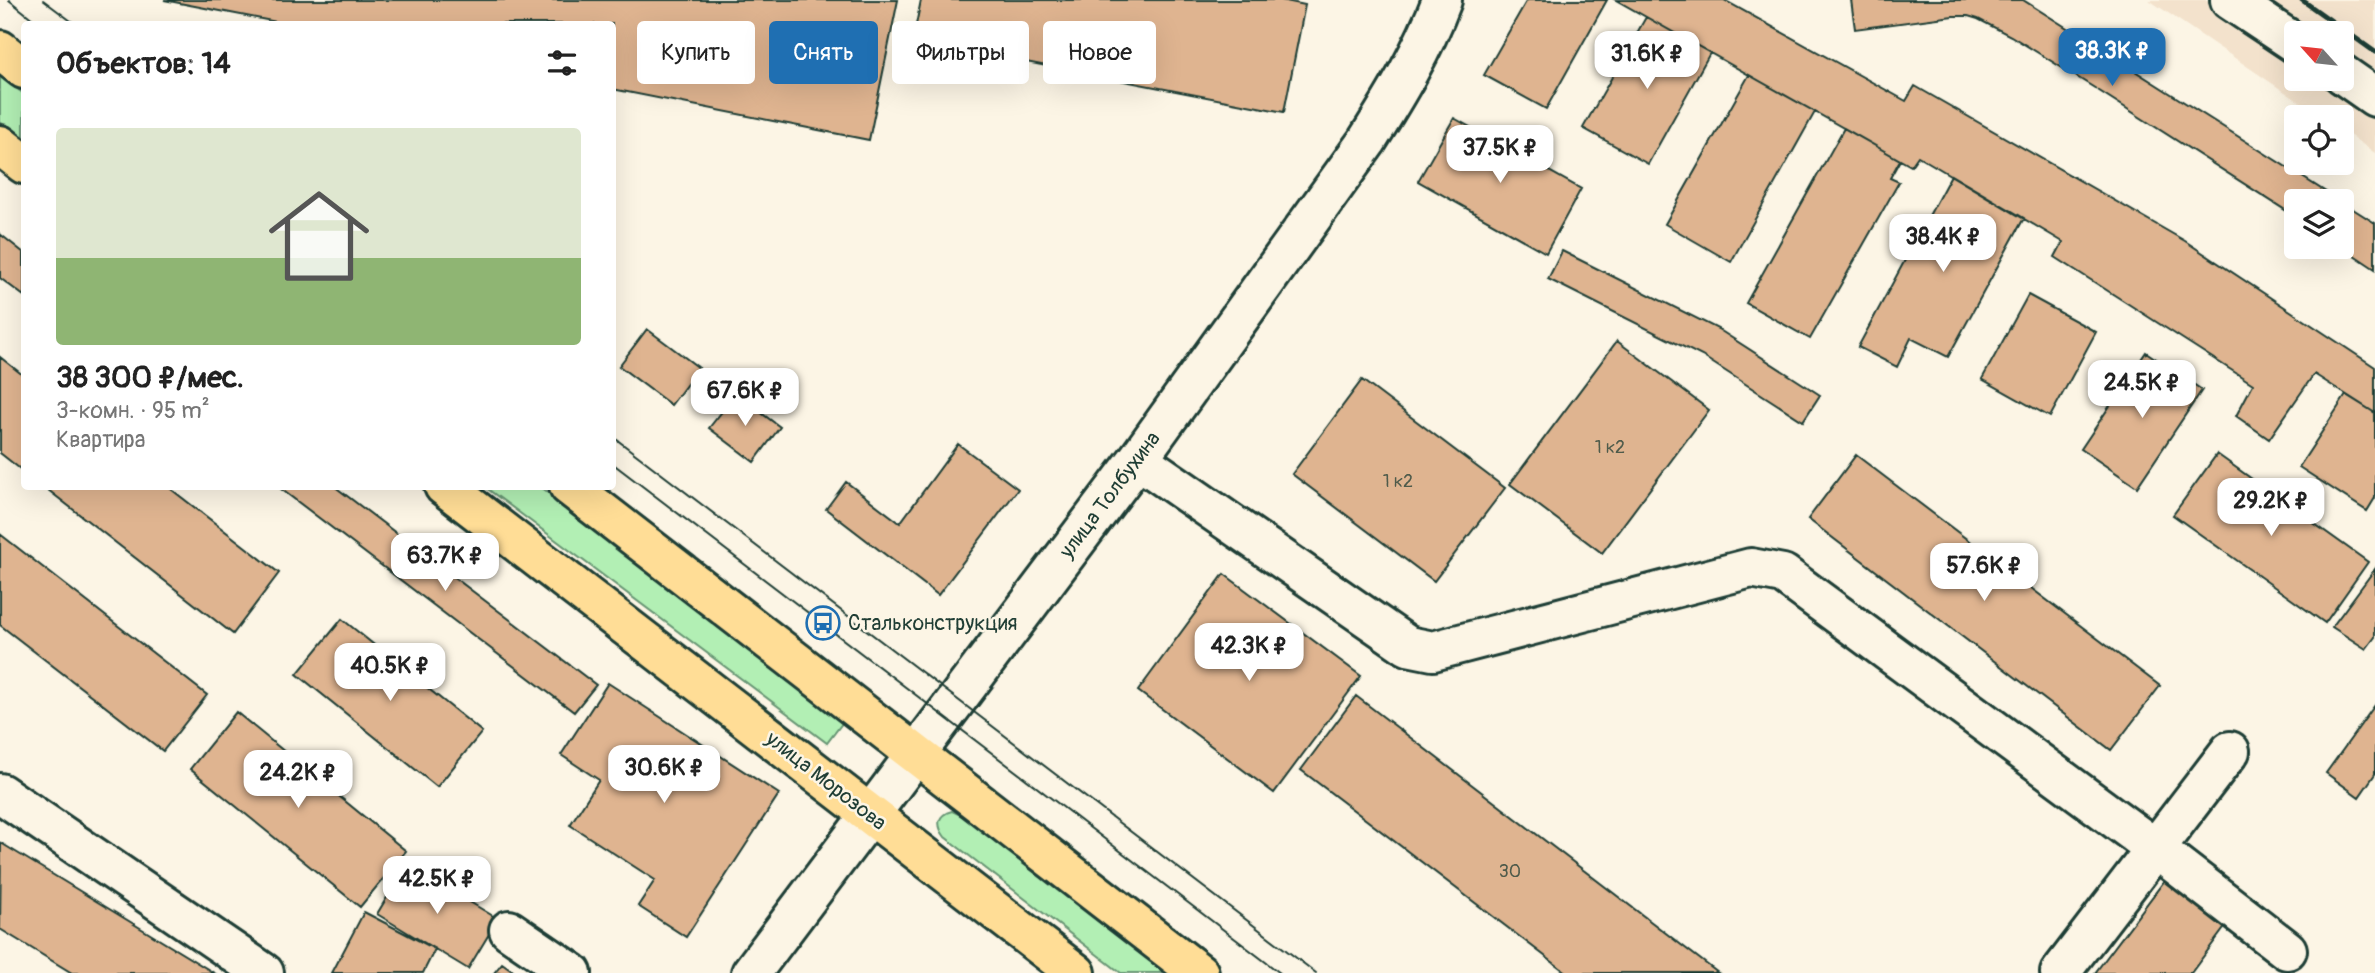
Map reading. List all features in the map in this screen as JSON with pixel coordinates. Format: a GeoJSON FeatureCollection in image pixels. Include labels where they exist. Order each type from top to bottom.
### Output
{"type":"FeatureCollection","features":[{"type":"Feature","properties":{"kind":"main road"},"geometry":{"type":"LineString","coordinates":[[0,50],[21,67]]}},
{"type":"Feature","properties":{"kind":"main road"},"geometry":{"type":"LineString","coordinates":[[0,145],[21,162]]}},
{"type":"Feature","properties":{"kind":"main road","name":"улица Морозова"},"geometry":{"type":"LineString","coordinates":[[449,490],[1076,973]]}},
{"type":"Feature","properties":{"kind":"main road"},"geometry":{"type":"LineString","coordinates":[[574,490],[1199,973]]}},
{"type":"Feature","properties":{"kind":"street","name":"улица Толбухина"},"geometry":{"type":"LineString","coordinates":[[751,973],[1138,459],[1367,141],[1401,88],[1429,34],[1442,0]]}},
{"type":"Feature","properties":{"kind":"street"},"geometry":{"type":"LineString","coordinates":[[2230,0],[2284,36]]}},
{"type":"Feature","properties":{"kind":"street"},"geometry":{"type":"LineString","coordinates":[[2354,82],[2375,97]]}},
{"type":"Feature","properties":{"kind":"street"},"geometry":{"type":"LineString","coordinates":[[1138,459],[1408,646],[1433,651],[1751,568],[1783,574],[2157,849],[2287,950]]}},
{"type":"Feature","properties":{"kind":"street"},"geometry":{"type":"LineString","coordinates":[[2060,973],[2230,751]]}},
{"type":"Feature","properties":{"kind":"street"},"geometry":{"type":"LineString","coordinates":[[0,793],[264,973]]}},
{"type":"Feature","properties":{"kind":"street"},"geometry":{"type":"LineString","coordinates":[[509,930],[572,973]]}},
{"type":"Feature","properties":{"kind":"shaded area"},"geometry":{"type":"Polygon","coordinates":[[[2149,0],[2375,0],[2375,153],[2354,138],[2354,105],[2304,105],[2149,0]]]}},
{"type":"Feature","properties":{"kind":"green space"},"geometry":{"type":"Polygon","coordinates":[[[0,76],[21,92],[21,138],[0,122],[0,76]]]}},
{"type":"Feature","properties":{"kind":"green space"},"geometry":{"type":"Polygon","coordinates":[[[489,490],[545,490],[846,718],[827,743],[489,490]]]}},
{"type":"Feature","properties":{"kind":"green space"},"geometry":{"type":"Polygon","coordinates":[[[952,811],[963,816],[1169,973],[1121,973],[945,837],[940,821],[943,815],[952,811]]]}},
{"type":"Feature","properties":{"kind":"building"},"geometry":{"type":"Polygon","coordinates":[[[164,0],[898,0],[869,140],[616,90],[616,21],[272,21],[164,0]]]}},
{"type":"Feature","properties":{"kind":"building"},"geometry":{"type":"Polygon","coordinates":[[[921,0],[1281,0],[1305,5],[1284,112],[1140,84],[1156,84],[1156,21],[1043,21],[1043,65],[1029,63],[1029,21],[917,21],[921,0]]]}},
{"type":"Feature","properties":{"kind":"building"},"geometry":{"type":"Polygon","coordinates":[[[1527,0],[1607,0],[1546,109],[1484,75],[1527,0]]]}},
{"type":"Feature","properties":{"kind":"building"},"geometry":{"type":"Polygon","coordinates":[[[1616,0],[1724,0],[1906,101],[1915,86],[2185,241],[2375,367],[2375,413],[2314,374],[2269,439],[2236,416],[2253,384],[2055,257],[2063,242],[1918,156],[1911,166],[1616,0]]]}},
{"type":"Feature","properties":{"kind":"building"},"geometry":{"type":"Polygon","coordinates":[[[1851,0],[2023,0],[2284,165],[2284,175],[2299,175],[2321,189],[2284,189],[2284,209],[2011,36],[1978,19],[1953,16],[1855,29],[1851,0]]]}},
{"type":"Feature","properties":{"kind":"building"},"geometry":{"type":"Polygon","coordinates":[[[1646,17],[1710,53],[1648,164],[1583,128],[1646,17]]]}},
{"type":"Feature","properties":{"kind":"building"},"geometry":{"type":"Polygon","coordinates":[[[1749,75],[1815,112],[1731,262],[1665,224],[1749,75]]]}},
{"type":"Feature","properties":{"kind":"building"},"geometry":{"type":"Polygon","coordinates":[[[1454,118],[1581,189],[1546,253],[1418,181],[1454,118]]]}},
{"type":"Feature","properties":{"kind":"building"},"geometry":{"type":"Polygon","coordinates":[[[1844,128],[1900,160],[1890,178],[1899,182],[1810,339],[1746,303],[1844,128]]]}},
{"type":"Feature","properties":{"kind":"building"},"geometry":{"type":"Polygon","coordinates":[[[1951,175],[2024,218],[1948,357],[1911,338],[1897,367],[1858,347],[1951,175]]]}},
{"type":"Feature","properties":{"kind":"building"},"geometry":{"type":"Polygon","coordinates":[[[2354,210],[2375,223],[2375,269],[2354,255],[2354,210]]]}},
{"type":"Feature","properties":{"kind":"building"},"geometry":{"type":"Polygon","coordinates":[[[0,234],[21,251],[21,294],[0,278],[0,234]]]}},
{"type":"Feature","properties":{"kind":"building"},"geometry":{"type":"Polygon","coordinates":[[[1562,251],[1718,329],[1820,395],[1803,421],[1702,356],[1548,279],[1562,251]]]}},
{"type":"Feature","properties":{"kind":"building"},"geometry":{"type":"Polygon","coordinates":[[[2028,295],[2096,332],[2050,417],[1982,379],[2028,295]]]}},
{"type":"Feature","properties":{"kind":"building"},"geometry":{"type":"Polygon","coordinates":[[[647,329],[699,368],[671,405],[619,366],[647,329]]]}},
{"type":"Feature","properties":{"kind":"building"},"geometry":{"type":"Polygon","coordinates":[[[1617,341],[1709,410],[1602,553],[1510,484],[1617,341]]]}},
{"type":"Feature","properties":{"kind":"building"},"geometry":{"type":"Polygon","coordinates":[[[2146,352],[2202,390],[2137,487],[2081,449],[2146,352]]]}},
{"type":"Feature","properties":{"kind":"building"},"geometry":{"type":"Polygon","coordinates":[[[0,357],[21,374],[21,470],[0,453],[0,357]]]}},
{"type":"Feature","properties":{"kind":"building"},"geometry":{"type":"Polygon","coordinates":[[[1362,380],[1505,488],[1434,581],[1292,474],[1362,380]]]}},
{"type":"Feature","properties":{"kind":"building"},"geometry":{"type":"Polygon","coordinates":[[[736,394],[780,427],[754,462],[709,428],[736,394]]]}},
{"type":"Feature","properties":{"kind":"building"},"geometry":{"type":"Polygon","coordinates":[[[2346,395],[2375,413],[2375,498],[2367,511],[2299,467],[2346,395]]]}},
{"type":"Feature","properties":{"kind":"building"},"geometry":{"type":"Polygon","coordinates":[[[958,444],[1018,489],[938,595],[826,509],[846,482],[900,523],[958,444]]]}},
{"type":"Feature","properties":{"kind":"building"},"geometry":{"type":"Polygon","coordinates":[[[2217,454],[2368,562],[2325,623],[2173,515],[2217,454]]]}},
{"type":"Feature","properties":{"kind":"building"},"geometry":{"type":"Polygon","coordinates":[[[1856,455],[2160,686],[2111,750],[1808,519],[1856,455]]]}},
{"type":"Feature","properties":{"kind":"building"},"geometry":{"type":"Polygon","coordinates":[[[48,490],[172,490],[279,573],[233,634],[48,490]]]}},
{"type":"Feature","properties":{"kind":"building"},"geometry":{"type":"Polygon","coordinates":[[[282,490],[339,490],[596,685],[574,712],[282,490]]]}},
{"type":"Feature","properties":{"kind":"building"},"geometry":{"type":"Polygon","coordinates":[[[0,534],[207,695],[163,751],[0,625],[0,534]]]}},
{"type":"Feature","properties":{"kind":"building"},"geometry":{"type":"Polygon","coordinates":[[[2375,569],[2375,637],[2366,649],[2332,627],[2375,569]]]}},
{"type":"Feature","properties":{"kind":"building"},"geometry":{"type":"Polygon","coordinates":[[[1224,574],[1361,676],[1274,793],[1138,691],[1224,574]]]}},
{"type":"Feature","properties":{"kind":"building"},"geometry":{"type":"Polygon","coordinates":[[[342,619],[482,732],[437,787],[297,674],[342,619]]]}},
{"type":"Feature","properties":{"kind":"building"},"geometry":{"type":"Polygon","coordinates":[[[608,683],[779,794],[686,937],[638,906],[655,880],[570,825],[599,780],[561,755],[608,683]]]}},
{"type":"Feature","properties":{"kind":"building"},"geometry":{"type":"Polygon","coordinates":[[[1356,696],[1718,973],[1567,973],[1301,770],[1356,696]]]}},
{"type":"Feature","properties":{"kind":"building"},"geometry":{"type":"Polygon","coordinates":[[[2375,705],[2375,774],[2359,797],[2326,773],[2375,705]]]}},
{"type":"Feature","properties":{"kind":"building"},"geometry":{"type":"Polygon","coordinates":[[[236,712],[406,851],[360,907],[190,769],[236,712]]]}},
{"type":"Feature","properties":{"kind":"building"},"geometry":{"type":"Polygon","coordinates":[[[1,843],[214,973],[72,973],[0,929],[1,843]]]}},
{"type":"Feature","properties":{"kind":"building"},"geometry":{"type":"Polygon","coordinates":[[[407,864],[498,919],[468,969],[377,914],[407,864]]]}},
{"type":"Feature","properties":{"kind":"building"},"geometry":{"type":"Polygon","coordinates":[[[2165,880],[2226,926],[2191,973],[2095,973],[2165,880]]]}},
{"type":"Feature","properties":{"kind":"building"},"geometry":{"type":"Polygon","coordinates":[[[364,912],[435,949],[423,973],[332,973],[364,912]]]}},
{"type":"Feature","properties":{"kind":"building"},"geometry":{"type":"Polygon","coordinates":[[[502,963],[516,973],[494,973],[502,963]]]}},
{"type":"Feature","properties":{"kind":"tram line"},"geometry":{"type":"LineString","coordinates":[[9,0],[35,21]]}},
{"type":"Feature","properties":{"kind":"tram line"},"geometry":{"type":"LineString","coordinates":[[43,0],[71,21]]}},
{"type":"Feature","properties":{"kind":"tram line"},"geometry":{"type":"LineString","coordinates":[[616,439],[1316,973]]}},
{"type":"Feature","properties":{"kind":"tram line"},"geometry":{"type":"LineString","coordinates":[[616,466],[1280,973]]}},
{"type":"Feature","properties":{"kind":"railway"},"geometry":{"type":"LineString","coordinates":[[2302,0],[2375,52]]}},
{"type":"Feature","properties":{"kind":"place","name":"Стальконструкция"},"geometry":{"type":"Point","coordinates":[823,623]}}]}
